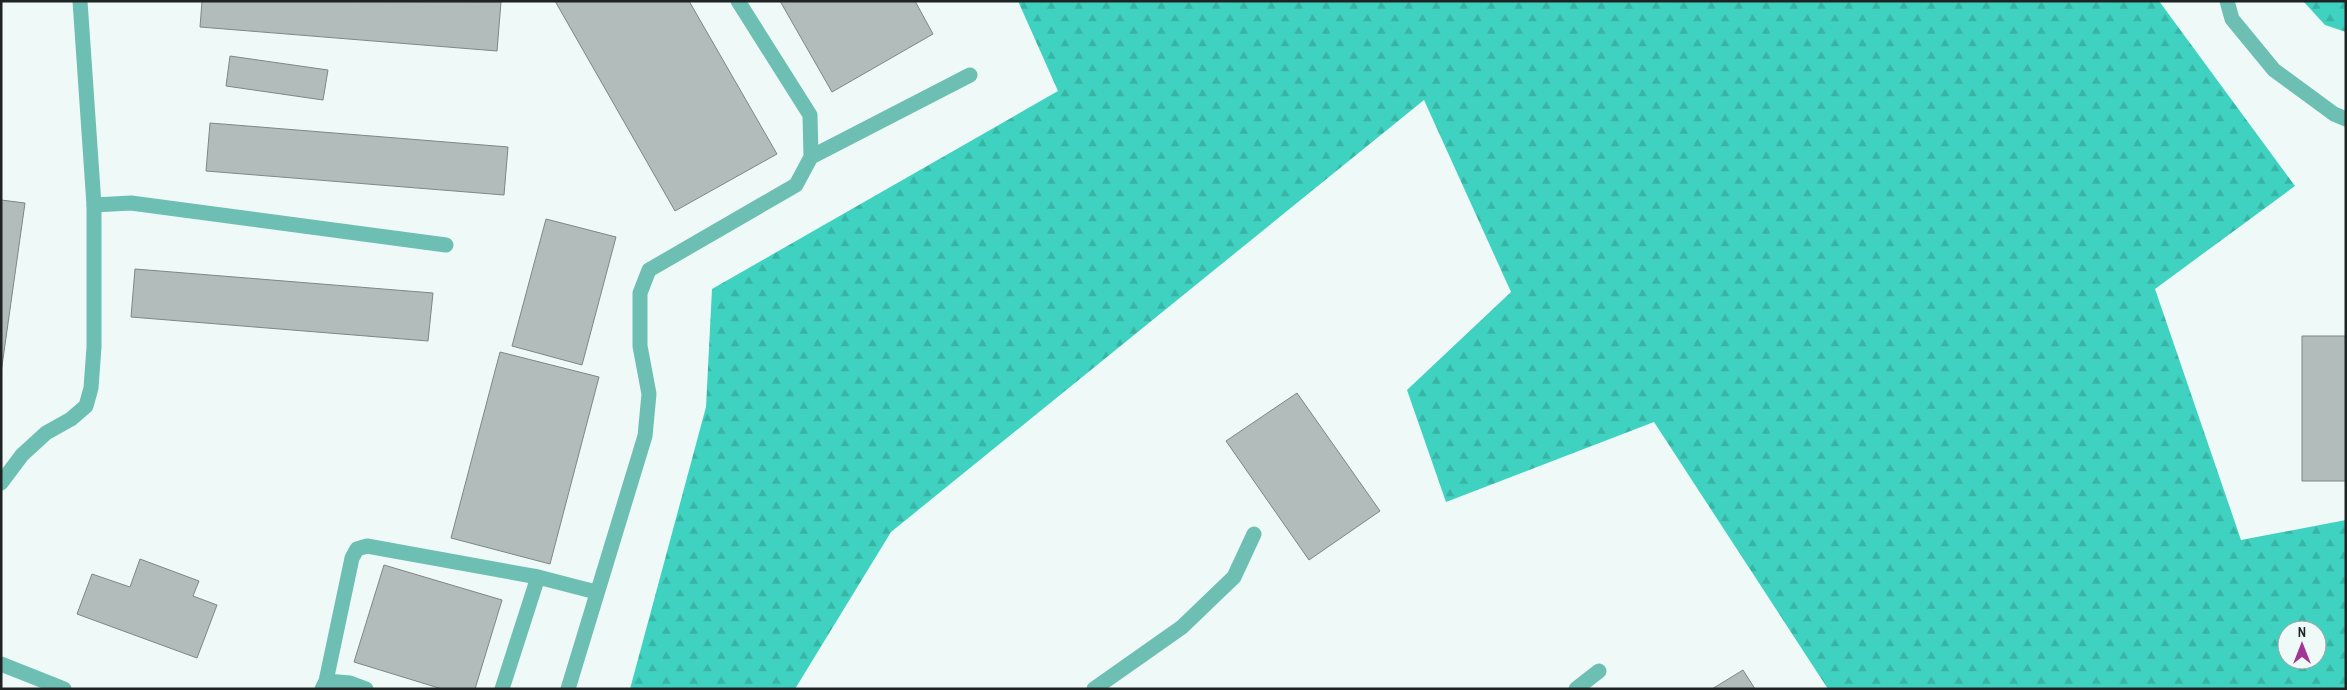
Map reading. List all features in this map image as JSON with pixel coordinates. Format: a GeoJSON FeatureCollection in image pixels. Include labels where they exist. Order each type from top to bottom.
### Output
{"type":"FeatureCollection","features":[{"type":"Feature","properties":{"kind":"street"},"geometry":{"type":"LineString","coordinates":[[1,484],[22,455],[46,433],[71,419],[86,406],[91,388],[94,347],[94,205],[80,1]]}},
{"type":"Feature","properties":{"kind":"street"},"geometry":{"type":"LineString","coordinates":[[568,689],[645,436],[649,394],[640,346],[640,293],[649,270],[796,185],[811,157],[810,115],[738,1]]}},
{"type":"Feature","properties":{"kind":"street"},"geometry":{"type":"LineString","coordinates":[[2227,1],[2232,19],[2274,70],[2334,114],[2346,119]]}},
{"type":"Feature","properties":{"kind":"street"},"geometry":{"type":"LineString","coordinates":[[811,157],[970,74]]}},
{"type":"Feature","properties":{"kind":"street"},"geometry":{"type":"LineString","coordinates":[[94,205],[131,203],[446,245]]}},
{"type":"Feature","properties":{"kind":"street"},"geometry":{"type":"LineString","coordinates":[[1094,689],[1182,627],[1234,578],[1254,534]]}},
{"type":"Feature","properties":{"kind":"street"},"geometry":{"type":"LineString","coordinates":[[366,689],[350,684],[324,685],[352,558],[357,549],[367,546],[538,577],[596,592]]}},
{"type":"Feature","properties":{"kind":"street"},"geometry":{"type":"LineString","coordinates":[[502,689],[538,577]]}},
{"type":"Feature","properties":{"kind":"street"},"geometry":{"type":"LineString","coordinates":[[1,664],[64,689]]}},
{"type":"Feature","properties":{"kind":"street"},"geometry":{"type":"LineString","coordinates":[[1576,689],[1599,671]]}},
{"type":"Feature","properties":{"kind":"green space"},"geometry":{"type":"Polygon","coordinates":[[[1018,1],[2159,1],[2295,186],[2155,289],[2241,540],[2346,520],[2346,689],[1828,689],[1654,422],[1446,502],[1407,390],[1511,292],[1424,100],[891,532],[795,689],[630,689],[706,407],[712,289],[1058,91],[1018,1]]]}},
{"type":"Feature","properties":{"kind":"green space"},"geometry":{"type":"Polygon","coordinates":[[[2303,1],[2346,1],[2346,32],[2325,25],[2303,1]]]}},
{"type":"Feature","properties":{"kind":"building"},"geometry":{"type":"Polygon","coordinates":[[[202,1],[501,2],[497,51],[200,27],[202,1]]]}},
{"type":"Feature","properties":{"kind":"building"},"geometry":{"type":"Polygon","coordinates":[[[555,1],[689,1],[777,154],[675,211],[555,1]]]}},
{"type":"Feature","properties":{"kind":"building"},"geometry":{"type":"Polygon","coordinates":[[[780,1],[915,1],[933,34],[832,92],[780,1]]]}},
{"type":"Feature","properties":{"kind":"building"},"geometry":{"type":"Polygon","coordinates":[[[230,56],[328,70],[323,100],[226,86],[230,56]]]}},
{"type":"Feature","properties":{"kind":"building"},"geometry":{"type":"Polygon","coordinates":[[[210,123],[508,147],[504,195],[206,171],[210,123]]]}},
{"type":"Feature","properties":{"kind":"building"},"geometry":{"type":"Polygon","coordinates":[[[1,200],[25,203],[1,373],[1,200]]]}},
{"type":"Feature","properties":{"kind":"building"},"geometry":{"type":"Polygon","coordinates":[[[546,219],[616,237],[582,365],[512,346],[546,219]]]}},
{"type":"Feature","properties":{"kind":"building"},"geometry":{"type":"Polygon","coordinates":[[[135,269],[433,293],[428,341],[131,317],[135,269]]]}},
{"type":"Feature","properties":{"kind":"building"},"geometry":{"type":"Polygon","coordinates":[[[2302,336],[2346,336],[2346,481],[2302,481],[2302,336]]]}},
{"type":"Feature","properties":{"kind":"building"},"geometry":{"type":"Polygon","coordinates":[[[500,352],[599,377],[550,564],[451,538],[500,352]]]}},
{"type":"Feature","properties":{"kind":"building"},"geometry":{"type":"Polygon","coordinates":[[[1297,393],[1380,511],[1309,560],[1226,441],[1297,393]]]}},
{"type":"Feature","properties":{"kind":"building"},"geometry":{"type":"Polygon","coordinates":[[[140,559],[199,581],[193,596],[217,605],[197,658],[77,614],[92,574],[130,587],[140,559]]]}},
{"type":"Feature","properties":{"kind":"building"},"geometry":{"type":"Polygon","coordinates":[[[384,565],[502,600],[475,689],[442,689],[354,662],[384,565]]]}},
{"type":"Feature","properties":{"kind":"building"},"geometry":{"type":"Polygon","coordinates":[[[1743,670],[1755,689],[1712,689],[1743,670]]]}}]}
